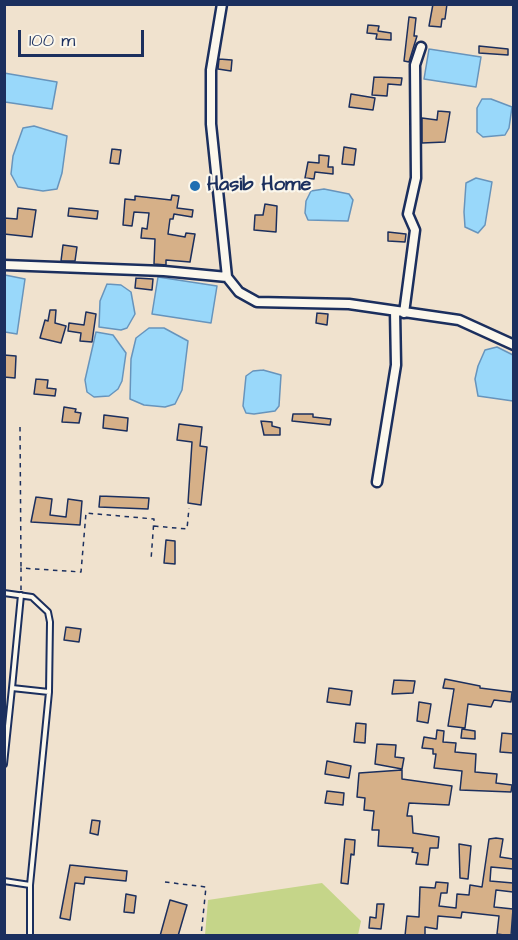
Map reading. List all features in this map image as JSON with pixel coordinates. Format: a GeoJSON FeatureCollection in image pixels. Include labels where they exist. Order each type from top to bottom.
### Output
{"type":"FeatureCollection","features":[{"type":"Feature","properties":{"kind":"street"},"geometry":{"type":"LineString","coordinates":[[222,4],[211,70],[211,124],[227,277],[239,292],[257,302],[349,304],[459,320],[513,345]]}},
{"type":"Feature","properties":{"kind":"street"},"geometry":{"type":"LineString","coordinates":[[377,482],[396,365],[399,312],[415,230],[408,214],[416,178],[415,65],[421,47]]}},
{"type":"Feature","properties":{"kind":"street"},"geometry":{"type":"LineString","coordinates":[[4,265],[164,271],[227,277]]}},
{"type":"Feature","properties":{"kind":"lane"},"geometry":{"type":"LineString","coordinates":[[4,593],[32,597],[48,612],[50,622],[49,692],[30,885],[30,936]]}},
{"type":"Feature","properties":{"kind":"lane"},"geometry":{"type":"LineString","coordinates":[[4,764],[21,595]]}},
{"type":"Feature","properties":{"kind":"lane"},"geometry":{"type":"LineString","coordinates":[[12,688],[49,692]]}},
{"type":"Feature","properties":{"kind":"lane"},"geometry":{"type":"LineString","coordinates":[[4,881],[30,885]]}},
{"type":"Feature","properties":{"kind":"path"},"geometry":{"type":"LineString","coordinates":[[20,427],[21,595]]}},
{"type":"Feature","properties":{"kind":"path"},"geometry":{"type":"LineString","coordinates":[[154,526],[187,529],[189,508]]}},
{"type":"Feature","properties":{"kind":"path"},"geometry":{"type":"LineString","coordinates":[[21,568],[81,572],[86,513],[154,519],[152,560]]}},
{"type":"Feature","properties":{"kind":"path"},"geometry":{"type":"LineString","coordinates":[[165,882],[206,887],[201,936]]}},
{"type":"Feature","properties":{"kind":"green space"},"geometry":{"type":"Polygon","coordinates":[[[322,883],[361,921],[358,935],[205,935],[208,900],[322,883]]]}},
{"type":"Feature","properties":{"kind":"water"},"geometry":{"type":"Polygon","coordinates":[[[429,49],[481,57],[476,87],[424,79],[429,49]]]}},
{"type":"Feature","properties":{"kind":"water"},"geometry":{"type":"Polygon","coordinates":[[[4,73],[57,82],[52,109],[5,102],[4,73]]]}},
{"type":"Feature","properties":{"kind":"water"},"geometry":{"type":"Polygon","coordinates":[[[482,99],[491,99],[512,107],[509,128],[505,135],[483,137],[477,132],[477,108],[482,99]]]}},
{"type":"Feature","properties":{"kind":"water"},"geometry":{"type":"Polygon","coordinates":[[[34,126],[67,136],[62,173],[57,189],[43,191],[18,187],[11,174],[13,156],[23,128],[34,126]]]}},
{"type":"Feature","properties":{"kind":"water"},"geometry":{"type":"Polygon","coordinates":[[[476,178],[492,182],[485,225],[478,233],[465,227],[464,212],[466,183],[476,178]]]}},
{"type":"Feature","properties":{"kind":"water"},"geometry":{"type":"Polygon","coordinates":[[[324,189],[349,194],[353,200],[348,221],[308,220],[305,213],[306,201],[311,191],[324,189]]]}},
{"type":"Feature","properties":{"kind":"water"},"geometry":{"type":"Polygon","coordinates":[[[5,275],[25,279],[17,334],[5,332],[5,275]]]}},
{"type":"Feature","properties":{"kind":"water"},"geometry":{"type":"Polygon","coordinates":[[[158,277],[217,286],[211,323],[152,314],[158,277]]]}},
{"type":"Feature","properties":{"kind":"water"},"geometry":{"type":"Polygon","coordinates":[[[107,284],[121,285],[131,292],[135,314],[127,328],[121,330],[99,327],[100,301],[107,284]]]}},
{"type":"Feature","properties":{"kind":"water"},"geometry":{"type":"Polygon","coordinates":[[[149,328],[164,328],[188,341],[182,390],[175,404],[165,407],[144,405],[130,399],[131,359],[136,338],[149,328]]]}},
{"type":"Feature","properties":{"kind":"water"},"geometry":{"type":"Polygon","coordinates":[[[96,332],[113,335],[126,353],[122,381],[118,389],[109,396],[94,397],[87,392],[85,380],[96,332]]]}},
{"type":"Feature","properties":{"kind":"water"},"geometry":{"type":"Polygon","coordinates":[[[497,347],[513,355],[513,401],[478,396],[475,379],[478,366],[485,350],[497,347]]]}},
{"type":"Feature","properties":{"kind":"water"},"geometry":{"type":"Polygon","coordinates":[[[263,370],[281,375],[279,406],[275,411],[246,413],[243,406],[246,376],[253,371],[263,370]]]}},
{"type":"Feature","properties":{"kind":"building"},"geometry":{"type":"Polygon","coordinates":[[[433,4],[447,4],[445,19],[442,19],[441,27],[429,26],[433,4]]]}},
{"type":"Feature","properties":{"kind":"building"},"geometry":{"type":"Polygon","coordinates":[[[409,17],[416,18],[414,36],[417,36],[409,62],[404,61],[409,17]]]}},
{"type":"Feature","properties":{"kind":"building"},"geometry":{"type":"Polygon","coordinates":[[[368,25],[379,26],[378,31],[391,33],[391,40],[376,39],[377,34],[367,33],[368,25]]]}},
{"type":"Feature","properties":{"kind":"building"},"geometry":{"type":"Polygon","coordinates":[[[479,46],[508,49],[508,55],[479,53],[479,46]]]}},
{"type":"Feature","properties":{"kind":"building"},"geometry":{"type":"Polygon","coordinates":[[[219,59],[232,60],[231,71],[218,69],[219,59]]]}},
{"type":"Feature","properties":{"kind":"building"},"geometry":{"type":"Polygon","coordinates":[[[374,77],[402,78],[401,85],[388,84],[387,96],[372,95],[374,77]]]}},
{"type":"Feature","properties":{"kind":"building"},"geometry":{"type":"Polygon","coordinates":[[[351,94],[375,98],[373,110],[349,107],[351,94]]]}},
{"type":"Feature","properties":{"kind":"building"},"geometry":{"type":"Polygon","coordinates":[[[438,111],[450,112],[445,142],[422,143],[422,118],[437,120],[438,111]]]}},
{"type":"Feature","properties":{"kind":"building"},"geometry":{"type":"Polygon","coordinates":[[[344,147],[356,149],[354,165],[342,164],[344,147]]]}},
{"type":"Feature","properties":{"kind":"building"},"geometry":{"type":"Polygon","coordinates":[[[112,149],[121,150],[119,164],[110,163],[112,149]]]}},
{"type":"Feature","properties":{"kind":"building"},"geometry":{"type":"Polygon","coordinates":[[[319,155],[329,156],[328,167],[333,167],[333,174],[315,172],[314,179],[305,178],[308,162],[319,163],[319,155]]]}},
{"type":"Feature","properties":{"kind":"building"},"geometry":{"type":"Polygon","coordinates":[[[172,195],[179,196],[177,208],[193,210],[192,217],[174,214],[173,219],[170,219],[168,234],[185,237],[186,233],[195,234],[190,262],[166,260],[166,265],[154,264],[155,239],[141,238],[142,228],[147,229],[149,213],[134,212],[132,226],[123,225],[125,199],[135,200],[135,196],[171,200],[172,195]]]}},
{"type":"Feature","properties":{"kind":"building"},"geometry":{"type":"Polygon","coordinates":[[[265,204],[277,206],[276,232],[254,230],[255,215],[263,215],[265,204]]]}},
{"type":"Feature","properties":{"kind":"building"},"geometry":{"type":"Polygon","coordinates":[[[18,208],[36,210],[32,237],[4,234],[4,218],[17,219],[18,208]]]}},
{"type":"Feature","properties":{"kind":"building"},"geometry":{"type":"Polygon","coordinates":[[[69,208],[98,211],[97,219],[68,216],[69,208]]]}},
{"type":"Feature","properties":{"kind":"building"},"geometry":{"type":"Polygon","coordinates":[[[388,232],[406,234],[405,242],[388,241],[388,232]]]}},
{"type":"Feature","properties":{"kind":"building"},"geometry":{"type":"Polygon","coordinates":[[[63,245],[77,247],[75,261],[61,261],[63,245]]]}},
{"type":"Feature","properties":{"kind":"building"},"geometry":{"type":"Polygon","coordinates":[[[136,278],[153,279],[152,290],[135,288],[136,278]]]}},
{"type":"Feature","properties":{"kind":"building"},"geometry":{"type":"Polygon","coordinates":[[[50,310],[56,310],[55,323],[66,326],[61,343],[40,338],[45,320],[48,321],[50,310]]]}},
{"type":"Feature","properties":{"kind":"building"},"geometry":{"type":"Polygon","coordinates":[[[86,312],[96,314],[92,342],[80,341],[81,333],[68,331],[69,323],[84,325],[86,312]]]}},
{"type":"Feature","properties":{"kind":"building"},"geometry":{"type":"Polygon","coordinates":[[[317,313],[328,314],[327,325],[316,323],[317,313]]]}},
{"type":"Feature","properties":{"kind":"building"},"geometry":{"type":"Polygon","coordinates":[[[4,355],[16,356],[15,378],[4,377],[4,355]]]}},
{"type":"Feature","properties":{"kind":"building"},"geometry":{"type":"Polygon","coordinates":[[[36,379],[48,380],[47,388],[56,389],[55,396],[34,394],[36,379]]]}},
{"type":"Feature","properties":{"kind":"building"},"geometry":{"type":"Polygon","coordinates":[[[64,407],[76,409],[75,412],[81,413],[79,423],[62,422],[64,407]]]}},
{"type":"Feature","properties":{"kind":"building"},"geometry":{"type":"Polygon","coordinates":[[[293,414],[313,414],[313,417],[331,419],[330,425],[292,421],[293,414]]]}},
{"type":"Feature","properties":{"kind":"building"},"geometry":{"type":"Polygon","coordinates":[[[104,415],[128,418],[127,431],[103,428],[104,415]]]}},
{"type":"Feature","properties":{"kind":"building"},"geometry":{"type":"Polygon","coordinates":[[[261,421],[272,422],[272,426],[280,428],[280,435],[264,435],[261,421]]]}},
{"type":"Feature","properties":{"kind":"building"},"geometry":{"type":"Polygon","coordinates":[[[179,424],[202,427],[200,446],[207,447],[201,505],[188,503],[192,442],[177,440],[179,424]]]}},
{"type":"Feature","properties":{"kind":"building"},"geometry":{"type":"Polygon","coordinates":[[[100,496],[149,498],[148,509],[99,507],[100,496]]]}},
{"type":"Feature","properties":{"kind":"building"},"geometry":{"type":"Polygon","coordinates":[[[36,497],[52,499],[50,515],[66,517],[68,499],[82,501],[80,525],[31,522],[36,497]]]}},
{"type":"Feature","properties":{"kind":"building"},"geometry":{"type":"Polygon","coordinates":[[[166,540],[175,541],[175,564],[164,563],[166,540]]]}},
{"type":"Feature","properties":{"kind":"building"},"geometry":{"type":"Polygon","coordinates":[[[66,627],[81,629],[79,642],[64,640],[66,627]]]}},
{"type":"Feature","properties":{"kind":"building"},"geometry":{"type":"Polygon","coordinates":[[[445,679],[480,686],[480,688],[512,692],[511,702],[494,700],[491,707],[468,704],[465,728],[448,726],[454,689],[443,688],[445,679]]]}},
{"type":"Feature","properties":{"kind":"building"},"geometry":{"type":"Polygon","coordinates":[[[394,680],[415,681],[413,693],[392,694],[394,680]]]}},
{"type":"Feature","properties":{"kind":"building"},"geometry":{"type":"Polygon","coordinates":[[[329,688],[352,691],[350,705],[327,702],[329,688]]]}},
{"type":"Feature","properties":{"kind":"building"},"geometry":{"type":"Polygon","coordinates":[[[419,702],[431,704],[428,723],[417,721],[419,702]]]}},
{"type":"Feature","properties":{"kind":"building"},"geometry":{"type":"Polygon","coordinates":[[[356,723],[366,724],[365,743],[354,742],[356,723]]]}},
{"type":"Feature","properties":{"kind":"building"},"geometry":{"type":"Polygon","coordinates":[[[462,729],[475,731],[475,739],[461,738],[462,729]]]}},
{"type":"Feature","properties":{"kind":"building"},"geometry":{"type":"Polygon","coordinates":[[[437,730],[444,731],[443,742],[456,743],[455,752],[476,754],[475,772],[497,774],[496,783],[512,785],[511,792],[460,790],[462,771],[434,768],[436,754],[433,754],[433,749],[422,748],[424,737],[436,739],[437,730]]]}},
{"type":"Feature","properties":{"kind":"building"},"geometry":{"type":"Polygon","coordinates":[[[502,733],[513,734],[513,753],[500,752],[502,733]]]}},
{"type":"Feature","properties":{"kind":"building"},"geometry":{"type":"Polygon","coordinates":[[[377,744],[396,745],[395,757],[404,758],[402,769],[375,764],[377,744]]]}},
{"type":"Feature","properties":{"kind":"building"},"geometry":{"type":"Polygon","coordinates":[[[327,761],[351,766],[349,778],[325,774],[327,761]]]}},
{"type":"Feature","properties":{"kind":"building"},"geometry":{"type":"Polygon","coordinates":[[[402,770],[402,779],[452,786],[449,805],[409,803],[407,816],[412,816],[413,833],[439,837],[438,848],[430,848],[428,865],[416,864],[418,853],[412,852],[413,848],[378,846],[379,830],[372,830],[374,811],[364,810],[365,798],[357,797],[359,773],[402,770]]]}},
{"type":"Feature","properties":{"kind":"building"},"geometry":{"type":"Polygon","coordinates":[[[327,791],[344,793],[343,805],[325,803],[327,791]]]}},
{"type":"Feature","properties":{"kind":"building"},"geometry":{"type":"Polygon","coordinates":[[[92,820],[100,821],[98,835],[90,833],[92,820]]]}},
{"type":"Feature","properties":{"kind":"building"},"geometry":{"type":"Polygon","coordinates":[[[345,839],[355,840],[348,884],[341,883],[345,839]]]}},
{"type":"Feature","properties":{"kind":"building"},"geometry":{"type":"Polygon","coordinates":[[[489,839],[503,839],[500,857],[513,859],[513,869],[491,867],[490,881],[513,883],[513,892],[496,890],[494,907],[513,909],[511,936],[497,934],[499,916],[462,912],[461,918],[438,916],[437,929],[425,927],[425,935],[405,936],[407,916],[419,917],[420,887],[435,888],[436,882],[448,883],[447,893],[441,893],[439,906],[456,908],[457,894],[469,895],[470,885],[482,887],[489,839]]]}},
{"type":"Feature","properties":{"kind":"building"},"geometry":{"type":"Polygon","coordinates":[[[459,844],[471,846],[468,879],[460,878],[459,844]]]}},
{"type":"Feature","properties":{"kind":"building"},"geometry":{"type":"Polygon","coordinates":[[[70,865],[127,871],[126,881],[85,877],[84,884],[75,883],[70,920],[60,918],[70,865]]]}},
{"type":"Feature","properties":{"kind":"building"},"geometry":{"type":"Polygon","coordinates":[[[126,894],[136,896],[134,913],[124,912],[126,894]]]}},
{"type":"Feature","properties":{"kind":"building"},"geometry":{"type":"Polygon","coordinates":[[[170,900],[187,905],[178,936],[160,936],[170,900]]]}},
{"type":"Feature","properties":{"kind":"building"},"geometry":{"type":"Polygon","coordinates":[[[377,904],[384,904],[381,929],[369,928],[370,917],[376,918],[377,904]]]}},
{"type":"Feature","properties":{"kind":"place","name":"Hasib Home"},"geometry":{"type":"Point","coordinates":[195,186]}}]}
